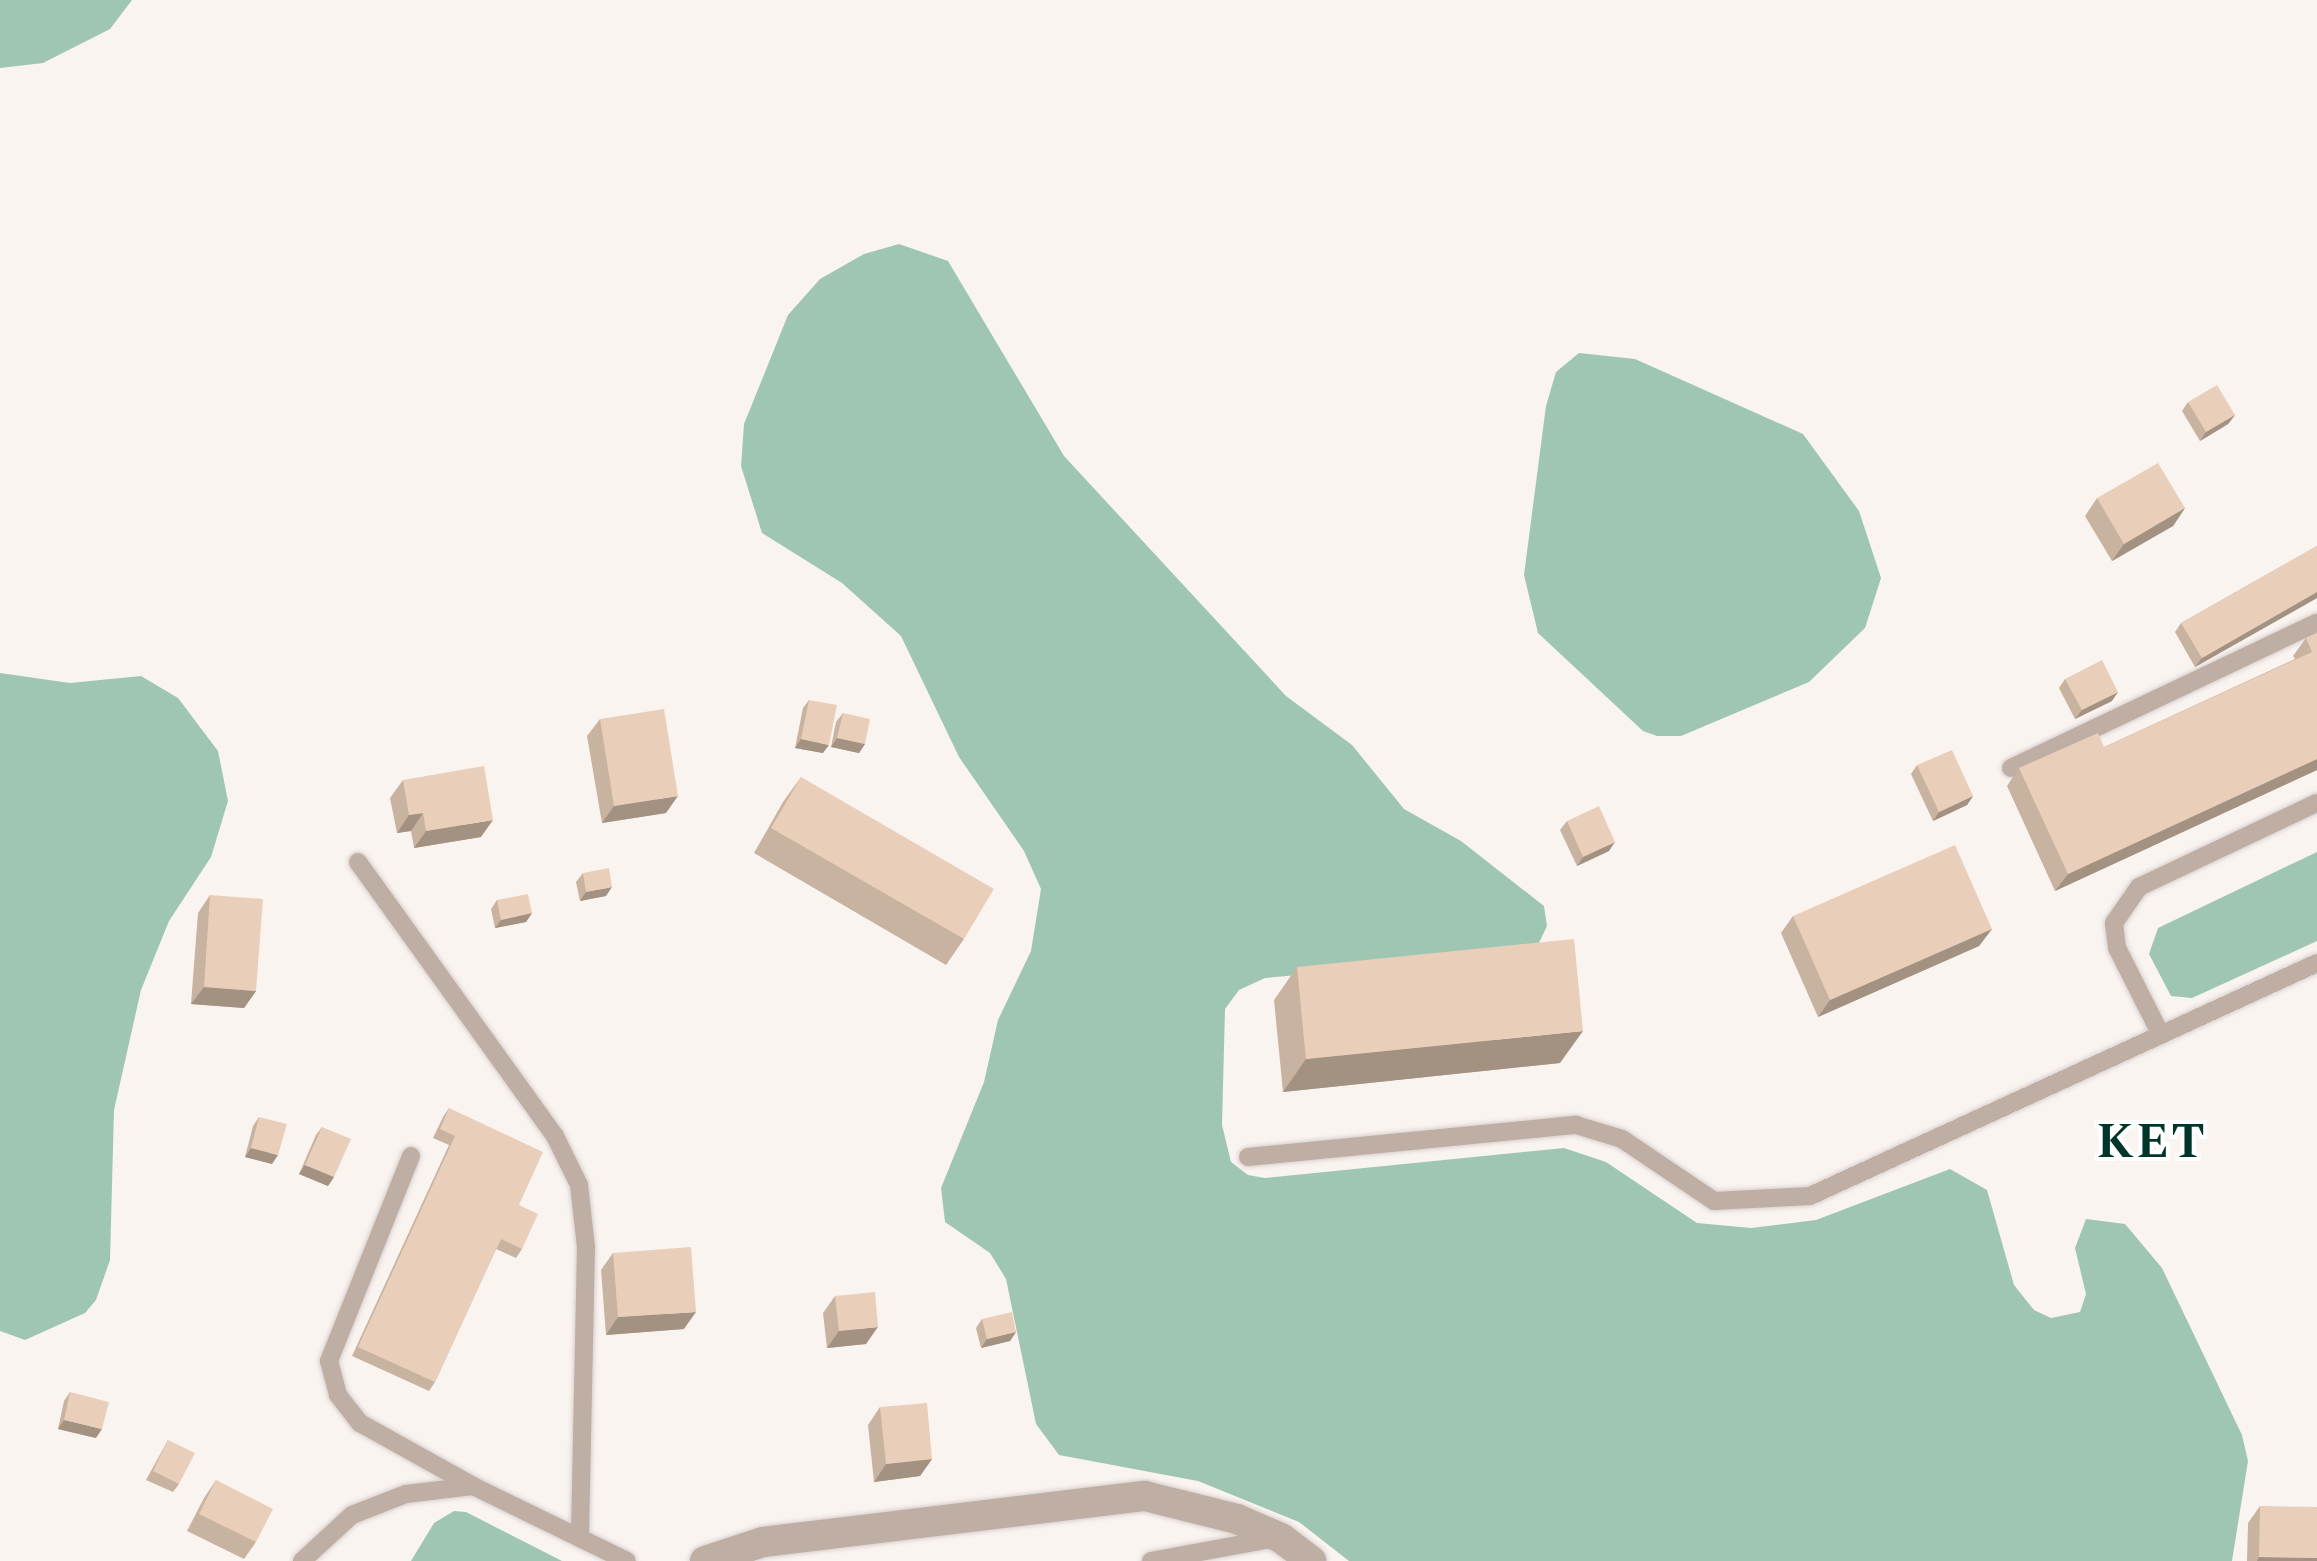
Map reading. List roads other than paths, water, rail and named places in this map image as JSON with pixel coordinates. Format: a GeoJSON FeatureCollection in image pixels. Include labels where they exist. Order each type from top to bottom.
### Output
{"type":"FeatureCollection","features":[{"type":"Feature","properties":{"kind":"street"},"geometry":{"type":"LineString","coordinates":[[705,1561],[764,1542],[1146,1496],[1194,1503],[1281,1538],[1311,1561]]}},
{"type":"Feature","properties":{"kind":"lane"},"geometry":{"type":"LineString","coordinates":[[2011,768],[2317,623]]}},
{"type":"Feature","properties":{"kind":"lane"},"geometry":{"type":"LineString","coordinates":[[2161,1035],[2117,948],[2114,924],[2139,887],[2317,803]]}},
{"type":"Feature","properties":{"kind":"lane"},"geometry":{"type":"LineString","coordinates":[[358,862],[555,1136],[578,1186],[586,1247],[580,1538]]}},
{"type":"Feature","properties":{"kind":"lane"},"geometry":{"type":"LineString","coordinates":[[1248,1157],[1576,1126],[1622,1139],[1714,1201],[1766,1202],[1810,1196],[2317,963]]}},
{"type":"Feature","properties":{"kind":"lane"},"geometry":{"type":"LineString","coordinates":[[411,1156],[329,1361],[338,1396],[360,1422],[473,1486],[627,1561]]}},
{"type":"Feature","properties":{"kind":"lane"},"geometry":{"type":"LineString","coordinates":[[302,1561],[352,1515],[406,1494],[473,1486]]}},
{"type":"Feature","properties":{"kind":"lane"},"geometry":{"type":"LineString","coordinates":[[1151,1561],[1281,1538]]}},
{"type":"Feature","properties":{"kind":"district","name":"KET"},"geometry":{"type":"Point","coordinates":[2152,1143]}}]}
